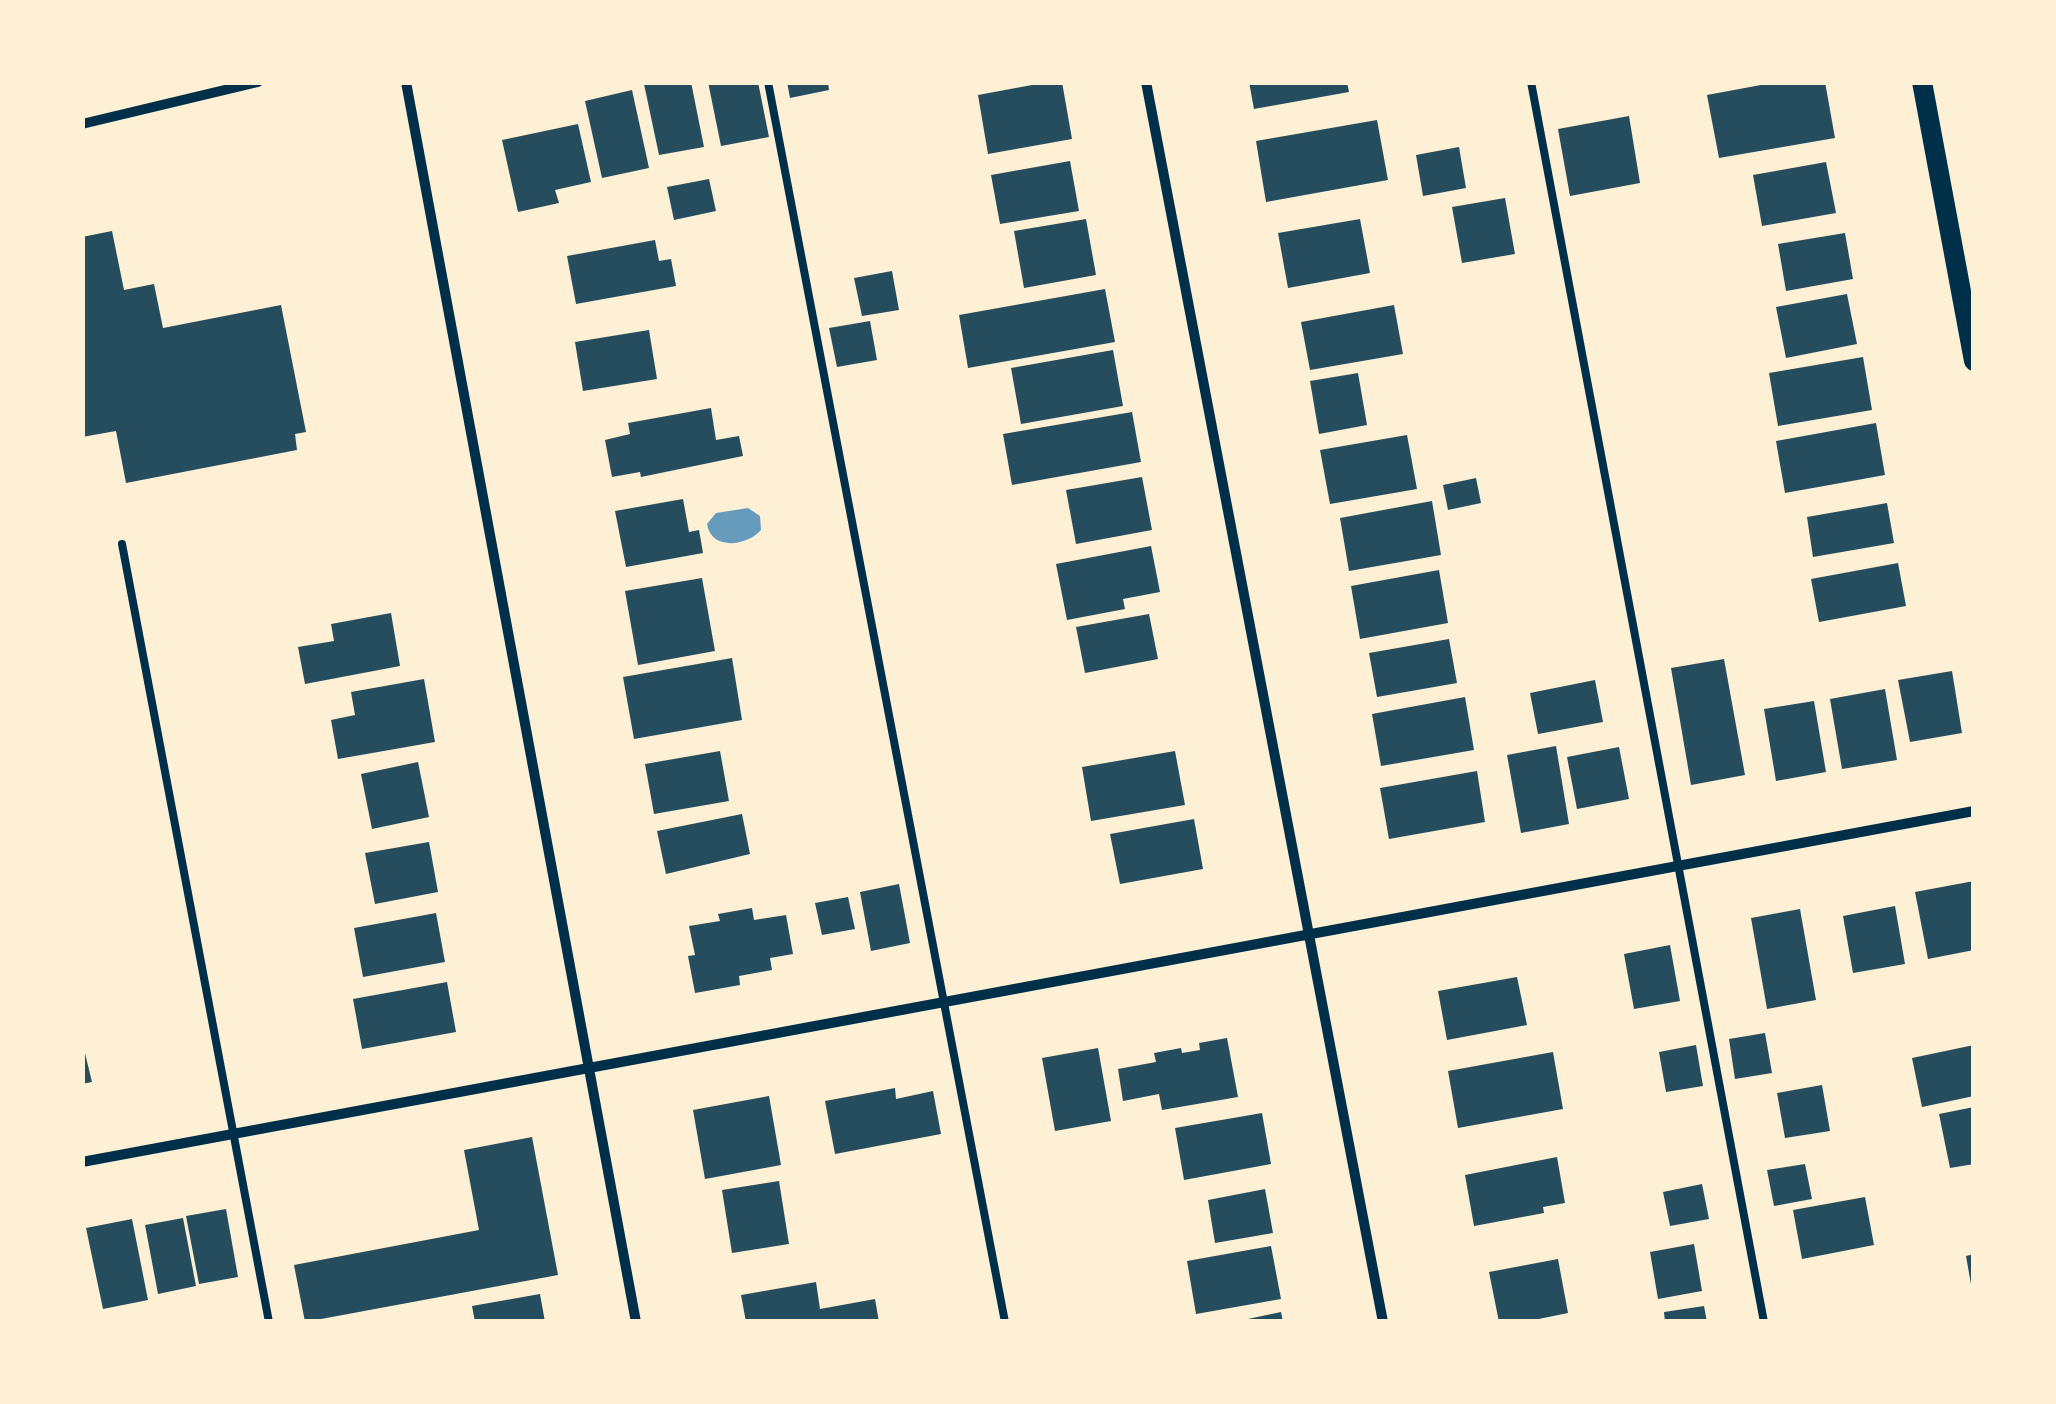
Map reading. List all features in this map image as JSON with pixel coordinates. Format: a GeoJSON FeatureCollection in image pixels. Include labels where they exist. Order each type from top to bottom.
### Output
{"type":"FeatureCollection","features":[{"type":"Feature","properties":{"kind":"main road"},"geometry":{"type":"LineString","coordinates":[[1922,82],[1974,362]]}},
{"type":"Feature","properties":{"kind":"street"},"geometry":{"type":"LineString","coordinates":[[82,124],[258,82]]}},
{"type":"Feature","properties":{"kind":"street"},"geometry":{"type":"LineString","coordinates":[[406,82],[636,1322]]}},
{"type":"Feature","properties":{"kind":"street"},"geometry":{"type":"LineString","coordinates":[[1146,82],[1383,1322]]}},
{"type":"Feature","properties":{"kind":"street"},"geometry":{"type":"LineString","coordinates":[[82,1162],[1974,811]]}},
{"type":"Feature","properties":{"kind":"lane"},"geometry":{"type":"LineString","coordinates":[[768,82],[1004,1322]]}},
{"type":"Feature","properties":{"kind":"lane"},"geometry":{"type":"LineString","coordinates":[[1531,82],[1764,1322]]}},
{"type":"Feature","properties":{"kind":"lane"},"geometry":{"type":"LineString","coordinates":[[122,544],[270,1322]]}},
{"type":"Feature","properties":{"kind":"water"},"geometry":{"type":"Polygon","coordinates":[[[748,508],[760,516],[761,530],[755,535],[730,543],[715,539],[710,533],[707,524],[716,513],[748,508]]]}},
{"type":"Feature","properties":{"kind":"building"},"geometry":{"type":"Polygon","coordinates":[[[691,82],[704,147],[659,155],[644,84],[691,82]]]}},
{"type":"Feature","properties":{"kind":"building"},"geometry":{"type":"Polygon","coordinates":[[[708,82],[758,82],[769,137],[721,146],[708,82]]]}},
{"type":"Feature","properties":{"kind":"building"},"geometry":{"type":"Polygon","coordinates":[[[787,82],[828,82],[829,90],[790,98],[787,82]]]}},
{"type":"Feature","properties":{"kind":"building"},"geometry":{"type":"Polygon","coordinates":[[[1062,82],[1072,139],[988,154],[978,95],[1062,82]]]}},
{"type":"Feature","properties":{"kind":"building"},"geometry":{"type":"Polygon","coordinates":[[[1249,82],[1347,82],[1349,92],[1254,109],[1249,82]]]}},
{"type":"Feature","properties":{"kind":"building"},"geometry":{"type":"Polygon","coordinates":[[[1777,82],[1825,82],[1835,138],[1719,158],[1707,95],[1777,82]]]}},
{"type":"Feature","properties":{"kind":"building"},"geometry":{"type":"Polygon","coordinates":[[[632,90],[649,168],[602,178],[585,101],[632,90]]]}},
{"type":"Feature","properties":{"kind":"building"},"geometry":{"type":"Polygon","coordinates":[[[1629,116],[1640,183],[1570,196],[1558,129],[1629,116]]]}},
{"type":"Feature","properties":{"kind":"building"},"geometry":{"type":"Polygon","coordinates":[[[1377,120],[1388,180],[1266,202],[1256,141],[1377,120]]]}},
{"type":"Feature","properties":{"kind":"building"},"geometry":{"type":"Polygon","coordinates":[[[578,124],[591,182],[555,190],[559,203],[518,212],[502,140],[578,124]]]}},
{"type":"Feature","properties":{"kind":"building"},"geometry":{"type":"Polygon","coordinates":[[[1459,147],[1466,188],[1423,196],[1416,155],[1459,147]]]}},
{"type":"Feature","properties":{"kind":"building"},"geometry":{"type":"Polygon","coordinates":[[[1070,161],[1079,211],[1000,224],[991,175],[1070,161]]]}},
{"type":"Feature","properties":{"kind":"building"},"geometry":{"type":"Polygon","coordinates":[[[1826,162],[1836,213],[1762,226],[1753,175],[1826,162]]]}},
{"type":"Feature","properties":{"kind":"building"},"geometry":{"type":"Polygon","coordinates":[[[709,179],[716,211],[674,220],[667,187],[709,179]]]}},
{"type":"Feature","properties":{"kind":"building"},"geometry":{"type":"Polygon","coordinates":[[[1505,198],[1515,254],[1462,263],[1452,207],[1505,198]]]}},
{"type":"Feature","properties":{"kind":"building"},"geometry":{"type":"Polygon","coordinates":[[[1086,219],[1096,275],[1024,288],[1014,231],[1086,219]]]}},
{"type":"Feature","properties":{"kind":"building"},"geometry":{"type":"Polygon","coordinates":[[[1360,219],[1370,273],[1288,288],[1278,233],[1360,219]]]}},
{"type":"Feature","properties":{"kind":"building"},"geometry":{"type":"Polygon","coordinates":[[[112,231],[124,290],[154,284],[163,328],[281,305],[306,432],[295,434],[297,450],[126,483],[116,431],[82,437],[82,237],[112,231]]]}},
{"type":"Feature","properties":{"kind":"building"},"geometry":{"type":"Polygon","coordinates":[[[1845,233],[1853,279],[1786,291],[1778,244],[1845,233]]]}},
{"type":"Feature","properties":{"kind":"building"},"geometry":{"type":"Polygon","coordinates":[[[655,240],[659,261],[671,259],[676,286],[576,304],[567,256],[655,240]]]}},
{"type":"Feature","properties":{"kind":"building"},"geometry":{"type":"Polygon","coordinates":[[[892,271],[899,310],[862,316],[854,278],[892,271]]]}},
{"type":"Feature","properties":{"kind":"building"},"geometry":{"type":"Polygon","coordinates":[[[1105,289],[1115,342],[968,368],[959,315],[1105,289]]]}},
{"type":"Feature","properties":{"kind":"building"},"geometry":{"type":"Polygon","coordinates":[[[1847,294],[1857,344],[1786,358],[1776,307],[1847,294]]]}},
{"type":"Feature","properties":{"kind":"building"},"geometry":{"type":"Polygon","coordinates":[[[1394,305],[1403,354],[1310,370],[1301,322],[1394,305]]]}},
{"type":"Feature","properties":{"kind":"building"},"geometry":{"type":"Polygon","coordinates":[[[870,321],[877,360],[837,367],[829,328],[870,321]]]}},
{"type":"Feature","properties":{"kind":"building"},"geometry":{"type":"Polygon","coordinates":[[[649,330],[657,379],[583,391],[575,342],[649,330]]]}},
{"type":"Feature","properties":{"kind":"building"},"geometry":{"type":"Polygon","coordinates":[[[1113,350],[1123,406],[1021,424],[1011,368],[1113,350]]]}},
{"type":"Feature","properties":{"kind":"building"},"geometry":{"type":"Polygon","coordinates":[[[1863,357],[1872,410],[1778,426],[1769,373],[1863,357]]]}},
{"type":"Feature","properties":{"kind":"building"},"geometry":{"type":"Polygon","coordinates":[[[1358,373],[1367,425],[1319,434],[1310,381],[1358,373]]]}},
{"type":"Feature","properties":{"kind":"building"},"geometry":{"type":"Polygon","coordinates":[[[711,408],[716,440],[739,436],[743,456],[641,477],[640,472],[612,477],[605,440],[630,434],[628,423],[711,408]]]}},
{"type":"Feature","properties":{"kind":"building"},"geometry":{"type":"Polygon","coordinates":[[[1132,412],[1141,462],[1012,485],[1003,434],[1132,412]]]}},
{"type":"Feature","properties":{"kind":"building"},"geometry":{"type":"Polygon","coordinates":[[[1876,423],[1885,475],[1785,493],[1776,441],[1876,423]]]}},
{"type":"Feature","properties":{"kind":"building"},"geometry":{"type":"Polygon","coordinates":[[[1407,435],[1417,489],[1330,504],[1320,450],[1407,435]]]}},
{"type":"Feature","properties":{"kind":"building"},"geometry":{"type":"Polygon","coordinates":[[[1142,477],[1152,530],[1076,544],[1066,490],[1142,477]]]}},
{"type":"Feature","properties":{"kind":"building"},"geometry":{"type":"Polygon","coordinates":[[[1476,478],[1481,503],[1448,510],[1443,485],[1476,478]]]}},
{"type":"Feature","properties":{"kind":"building"},"geometry":{"type":"Polygon","coordinates":[[[683,499],[689,532],[699,530],[703,553],[626,567],[615,511],[683,499]]]}},
{"type":"Feature","properties":{"kind":"building"},"geometry":{"type":"Polygon","coordinates":[[[1432,501],[1441,555],[1349,571],[1340,518],[1432,501]]]}},
{"type":"Feature","properties":{"kind":"building"},"geometry":{"type":"Polygon","coordinates":[[[1887,503],[1894,543],[1813,557],[1807,517],[1887,503]]]}},
{"type":"Feature","properties":{"kind":"building"},"geometry":{"type":"Polygon","coordinates":[[[1151,546],[1160,592],[1123,599],[1125,609],[1067,620],[1056,564],[1151,546]]]}},
{"type":"Feature","properties":{"kind":"building"},"geometry":{"type":"Polygon","coordinates":[[[1898,563],[1906,606],[1819,622],[1811,579],[1898,563]]]}},
{"type":"Feature","properties":{"kind":"building"},"geometry":{"type":"Polygon","coordinates":[[[1439,570],[1448,623],[1360,639],[1351,586],[1439,570]]]}},
{"type":"Feature","properties":{"kind":"building"},"geometry":{"type":"Polygon","coordinates":[[[702,578],[715,651],[638,665],[625,591],[702,578]]]}},
{"type":"Feature","properties":{"kind":"building"},"geometry":{"type":"Polygon","coordinates":[[[391,613],[400,666],[305,684],[298,647],[334,641],[331,624],[391,613]]]}},
{"type":"Feature","properties":{"kind":"building"},"geometry":{"type":"Polygon","coordinates":[[[1149,614],[1158,659],[1085,673],[1076,627],[1149,614]]]}},
{"type":"Feature","properties":{"kind":"building"},"geometry":{"type":"Polygon","coordinates":[[[1449,639],[1457,683],[1377,697],[1369,653],[1449,639]]]}},
{"type":"Feature","properties":{"kind":"building"},"geometry":{"type":"Polygon","coordinates":[[[732,658],[742,720],[634,739],[623,677],[732,658]]]}},
{"type":"Feature","properties":{"kind":"building"},"geometry":{"type":"Polygon","coordinates":[[[1724,659],[1745,775],[1691,785],[1671,668],[1724,659]]]}},
{"type":"Feature","properties":{"kind":"building"},"geometry":{"type":"Polygon","coordinates":[[[1952,671],[1962,733],[1910,742],[1898,680],[1952,671]]]}},
{"type":"Feature","properties":{"kind":"building"},"geometry":{"type":"Polygon","coordinates":[[[424,679],[435,742],[338,759],[331,720],[355,715],[351,692],[424,679]]]}},
{"type":"Feature","properties":{"kind":"building"},"geometry":{"type":"Polygon","coordinates":[[[1595,680],[1603,722],[1538,734],[1530,693],[1595,680]]]}},
{"type":"Feature","properties":{"kind":"building"},"geometry":{"type":"Polygon","coordinates":[[[1885,689],[1897,760],[1842,769],[1830,699],[1885,689]]]}},
{"type":"Feature","properties":{"kind":"building"},"geometry":{"type":"Polygon","coordinates":[[[1465,697],[1474,750],[1381,766],[1372,714],[1465,697]]]}},
{"type":"Feature","properties":{"kind":"building"},"geometry":{"type":"Polygon","coordinates":[[[1814,701],[1826,772],[1776,781],[1764,709],[1814,701]]]}},
{"type":"Feature","properties":{"kind":"building"},"geometry":{"type":"Polygon","coordinates":[[[1556,746],[1569,824],[1521,833],[1507,755],[1556,746]]]}},
{"type":"Feature","properties":{"kind":"building"},"geometry":{"type":"Polygon","coordinates":[[[1619,747],[1629,799],[1577,809],[1567,757],[1619,747]]]}},
{"type":"Feature","properties":{"kind":"building"},"geometry":{"type":"Polygon","coordinates":[[[720,751],[729,801],[654,814],[645,764],[720,751]]]}},
{"type":"Feature","properties":{"kind":"building"},"geometry":{"type":"Polygon","coordinates":[[[1175,751],[1185,805],[1091,821],[1082,767],[1175,751]]]}},
{"type":"Feature","properties":{"kind":"building"},"geometry":{"type":"Polygon","coordinates":[[[418,762],[429,817],[372,829],[361,774],[418,762]]]}},
{"type":"Feature","properties":{"kind":"building"},"geometry":{"type":"Polygon","coordinates":[[[1477,771],[1485,822],[1389,839],[1380,788],[1477,771]]]}},
{"type":"Feature","properties":{"kind":"building"},"geometry":{"type":"Polygon","coordinates":[[[742,814],[750,854],[666,874],[657,831],[742,814]]]}},
{"type":"Feature","properties":{"kind":"building"},"geometry":{"type":"Polygon","coordinates":[[[1194,819],[1203,869],[1120,884],[1110,834],[1194,819]]]}},
{"type":"Feature","properties":{"kind":"building"},"geometry":{"type":"Polygon","coordinates":[[[429,842],[438,892],[375,904],[365,853],[429,842]]]}},
{"type":"Feature","properties":{"kind":"building"},"geometry":{"type":"Polygon","coordinates":[[[1974,881],[1974,950],[1928,959],[1915,892],[1974,881]]]}},
{"type":"Feature","properties":{"kind":"building"},"geometry":{"type":"Polygon","coordinates":[[[899,884],[910,943],[871,951],[860,892],[899,884]]]}},
{"type":"Feature","properties":{"kind":"building"},"geometry":{"type":"Polygon","coordinates":[[[848,897],[855,929],[822,935],[815,903],[848,897]]]}},
{"type":"Feature","properties":{"kind":"building"},"geometry":{"type":"Polygon","coordinates":[[[1895,906],[1905,964],[1853,973],[1843,916],[1895,906]]]}},
{"type":"Feature","properties":{"kind":"building"},"geometry":{"type":"Polygon","coordinates":[[[752,908],[754,920],[786,915],[793,954],[770,958],[772,970],[739,976],[740,985],[695,993],[688,956],[695,955],[689,926],[720,921],[718,914],[752,908]]]}},
{"type":"Feature","properties":{"kind":"building"},"geometry":{"type":"Polygon","coordinates":[[[1800,909],[1816,1000],[1767,1009],[1751,918],[1800,909]]]}},
{"type":"Feature","properties":{"kind":"building"},"geometry":{"type":"Polygon","coordinates":[[[436,913],[445,962],[363,977],[354,928],[436,913]]]}},
{"type":"Feature","properties":{"kind":"building"},"geometry":{"type":"Polygon","coordinates":[[[1670,945],[1680,1001],[1634,1009],[1624,954],[1670,945]]]}},
{"type":"Feature","properties":{"kind":"building"},"geometry":{"type":"Polygon","coordinates":[[[1517,977],[1527,1025],[1447,1040],[1438,991],[1517,977]]]}},
{"type":"Feature","properties":{"kind":"building"},"geometry":{"type":"Polygon","coordinates":[[[447,982],[456,1032],[362,1049],[353,999],[447,982]]]}},
{"type":"Feature","properties":{"kind":"building"},"geometry":{"type":"Polygon","coordinates":[[[1765,1033],[1772,1073],[1735,1079],[1729,1039],[1765,1033]]]}},
{"type":"Feature","properties":{"kind":"building"},"geometry":{"type":"Polygon","coordinates":[[[1227,1038],[1238,1097],[1162,1110],[1159,1094],[1123,1101],[1118,1069],[1156,1062],[1154,1053],[1181,1048],[1182,1053],[1200,1050],[1199,1043],[1227,1038]]]}},
{"type":"Feature","properties":{"kind":"building"},"geometry":{"type":"Polygon","coordinates":[[[82,1041],[92,1082],[82,1084],[82,1041]]]}},
{"type":"Feature","properties":{"kind":"building"},"geometry":{"type":"Polygon","coordinates":[[[1696,1045],[1703,1086],[1666,1092],[1659,1052],[1696,1045]]]}},
{"type":"Feature","properties":{"kind":"building"},"geometry":{"type":"Polygon","coordinates":[[[1974,1045],[1974,1096],[1922,1107],[1912,1058],[1974,1045]]]}},
{"type":"Feature","properties":{"kind":"building"},"geometry":{"type":"Polygon","coordinates":[[[1098,1048],[1111,1121],[1055,1131],[1042,1058],[1098,1048]]]}},
{"type":"Feature","properties":{"kind":"building"},"geometry":{"type":"Polygon","coordinates":[[[1553,1052],[1563,1109],[1458,1128],[1448,1071],[1553,1052]]]}},
{"type":"Feature","properties":{"kind":"building"},"geometry":{"type":"Polygon","coordinates":[[[1822,1085],[1830,1131],[1785,1138],[1777,1093],[1822,1085]]]}},
{"type":"Feature","properties":{"kind":"building"},"geometry":{"type":"Polygon","coordinates":[[[895,1088],[896,1099],[933,1091],[941,1134],[835,1154],[825,1101],[895,1088]]]}},
{"type":"Feature","properties":{"kind":"building"},"geometry":{"type":"Polygon","coordinates":[[[769,1096],[781,1165],[705,1179],[693,1110],[769,1096]]]}},
{"type":"Feature","properties":{"kind":"building"},"geometry":{"type":"Polygon","coordinates":[[[1974,1107],[1974,1164],[1950,1168],[1939,1114],[1974,1107]]]}},
{"type":"Feature","properties":{"kind":"building"},"geometry":{"type":"Polygon","coordinates":[[[1262,1113],[1271,1164],[1184,1180],[1175,1128],[1262,1113]]]}},
{"type":"Feature","properties":{"kind":"building"},"geometry":{"type":"Polygon","coordinates":[[[532,1137],[558,1275],[305,1322],[294,1265],[479,1230],[464,1150],[532,1137]]]}},
{"type":"Feature","properties":{"kind":"building"},"geometry":{"type":"Polygon","coordinates":[[[1557,1157],[1565,1203],[1543,1207],[1544,1213],[1474,1226],[1465,1175],[1557,1157]]]}},
{"type":"Feature","properties":{"kind":"building"},"geometry":{"type":"Polygon","coordinates":[[[1805,1164],[1812,1199],[1774,1206],[1767,1170],[1805,1164]]]}},
{"type":"Feature","properties":{"kind":"building"},"geometry":{"type":"Polygon","coordinates":[[[779,1181],[789,1244],[732,1253],[722,1190],[779,1181]]]}},
{"type":"Feature","properties":{"kind":"building"},"geometry":{"type":"Polygon","coordinates":[[[1702,1184],[1709,1219],[1670,1226],[1663,1192],[1702,1184]]]}},
{"type":"Feature","properties":{"kind":"building"},"geometry":{"type":"Polygon","coordinates":[[[1265,1189],[1273,1233],[1215,1243],[1208,1200],[1265,1189]]]}},
{"type":"Feature","properties":{"kind":"building"},"geometry":{"type":"Polygon","coordinates":[[[1865,1197],[1874,1245],[1802,1259],[1793,1210],[1865,1197]]]}},
{"type":"Feature","properties":{"kind":"building"},"geometry":{"type":"Polygon","coordinates":[[[226,1209],[238,1277],[199,1284],[186,1216],[226,1209]]]}},
{"type":"Feature","properties":{"kind":"building"},"geometry":{"type":"Polygon","coordinates":[[[183,1218],[196,1286],[158,1294],[145,1225],[183,1218]]]}},
{"type":"Feature","properties":{"kind":"building"},"geometry":{"type":"Polygon","coordinates":[[[132,1219],[148,1300],[103,1309],[86,1228],[132,1219]]]}},
{"type":"Feature","properties":{"kind":"building"},"geometry":{"type":"Polygon","coordinates":[[[1694,1244],[1702,1291],[1658,1299],[1650,1252],[1694,1244]]]}},
{"type":"Feature","properties":{"kind":"building"},"geometry":{"type":"Polygon","coordinates":[[[1271,1246],[1281,1299],[1196,1314],[1187,1261],[1271,1246]]]}},
{"type":"Feature","properties":{"kind":"building"},"geometry":{"type":"Polygon","coordinates":[[[1974,1254],[1974,1290],[1972,1290],[1966,1256],[1974,1254]]]}},
{"type":"Feature","properties":{"kind":"building"},"geometry":{"type":"Polygon","coordinates":[[[1558,1259],[1568,1313],[1524,1322],[1499,1322],[1489,1272],[1558,1259]]]}},
{"type":"Feature","properties":{"kind":"building"},"geometry":{"type":"Polygon","coordinates":[[[816,1282],[820,1309],[875,1299],[879,1322],[746,1322],[741,1295],[816,1282]]]}},
{"type":"Feature","properties":{"kind":"building"},"geometry":{"type":"Polygon","coordinates":[[[540,1294],[545,1322],[475,1322],[472,1306],[540,1294]]]}},
{"type":"Feature","properties":{"kind":"building"},"geometry":{"type":"Polygon","coordinates":[[[1704,1306],[1707,1322],[1665,1322],[1664,1312],[1704,1306]]]}},
{"type":"Feature","properties":{"kind":"building"},"geometry":{"type":"Polygon","coordinates":[[[1281,1312],[1283,1322],[1243,1320],[1281,1312]]]}}]}
